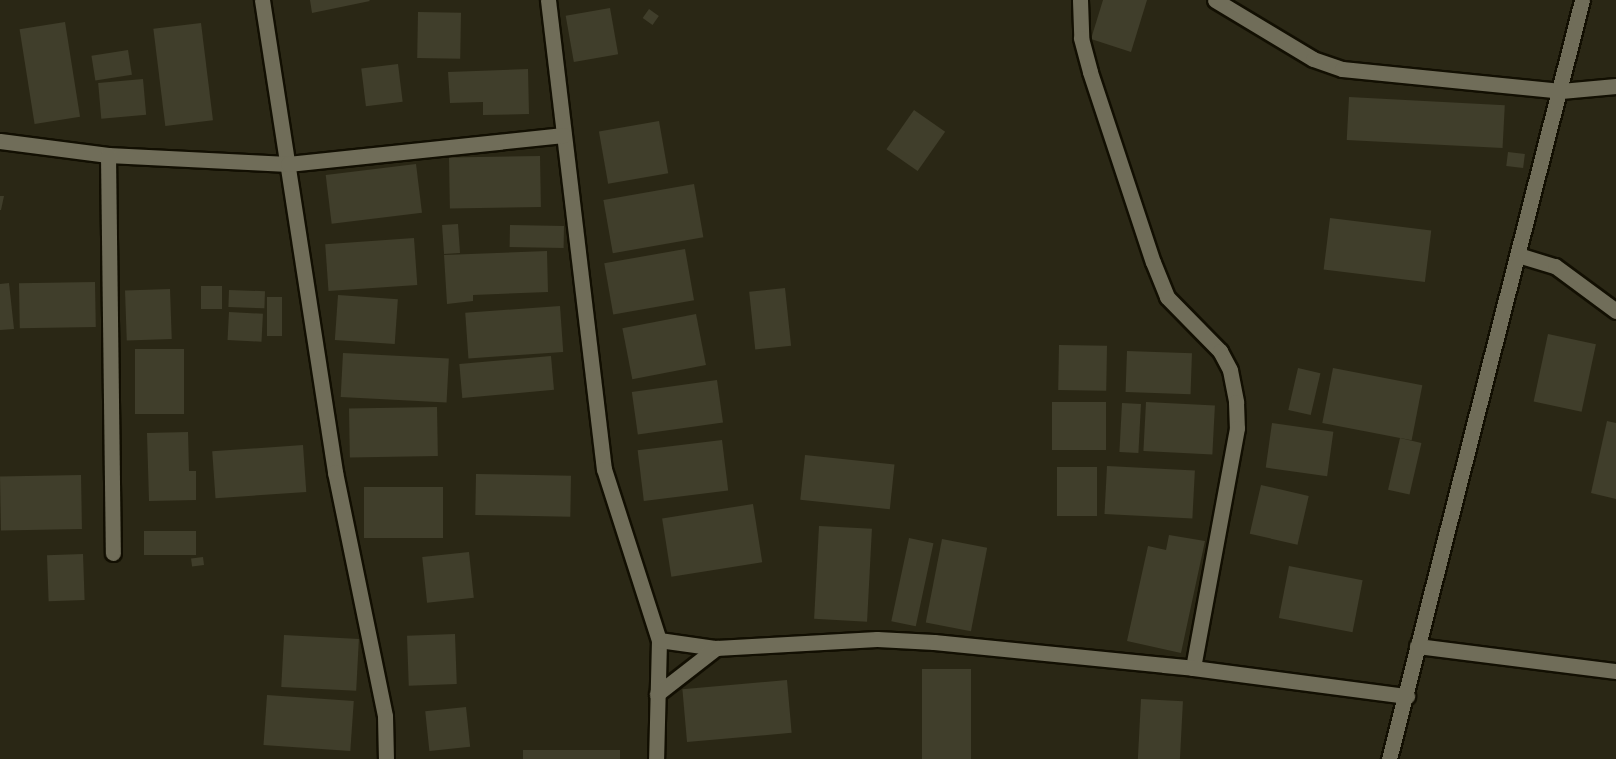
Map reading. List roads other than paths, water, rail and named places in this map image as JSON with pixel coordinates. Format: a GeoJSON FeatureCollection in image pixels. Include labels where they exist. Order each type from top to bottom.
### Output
{"type":"FeatureCollection","features":[{"type":"Feature","properties":{"kind":"street"},"geometry":{"type":"LineString","coordinates":[[262,0],[335,472],[385,716],[387,759]]}},
{"type":"Feature","properties":{"kind":"street"},"geometry":{"type":"LineString","coordinates":[[548,0],[604,469],[659,640],[656,759]]}},
{"type":"Feature","properties":{"kind":"street"},"geometry":{"type":"LineString","coordinates":[[1080,0],[1081,38],[1090,72],[1153,262],[1167,297],[1220,351],[1230,370],[1236,402],[1237,428],[1193,668]]}},
{"type":"Feature","properties":{"kind":"street"},"geometry":{"type":"LineString","coordinates":[[1215,0],[1313,59],[1342,69],[1561,92],[1616,86]]}},
{"type":"Feature","properties":{"kind":"street"},"geometry":{"type":"LineString","coordinates":[[1389,759],[1561,92],[1582,0]]}},
{"type":"Feature","properties":{"kind":"street"},"geometry":{"type":"LineString","coordinates":[[0,141],[108,155],[288,164],[564,135]]}},
{"type":"Feature","properties":{"kind":"street"},"geometry":{"type":"LineString","coordinates":[[108,155],[113,553]]}},
{"type":"Feature","properties":{"kind":"street"},"geometry":{"type":"LineString","coordinates":[[1518,255],[1555,266],[1616,311]]}},
{"type":"Feature","properties":{"kind":"street"},"geometry":{"type":"LineString","coordinates":[[659,640],[716,648],[888,640],[1193,668],[1407,696]]}},
{"type":"Feature","properties":{"kind":"street"},"geometry":{"type":"LineString","coordinates":[[1417,646],[1616,671]]}},
{"type":"Feature","properties":{"kind":"street"},"geometry":{"type":"LineString","coordinates":[[657,694],[716,648]]}}]}
